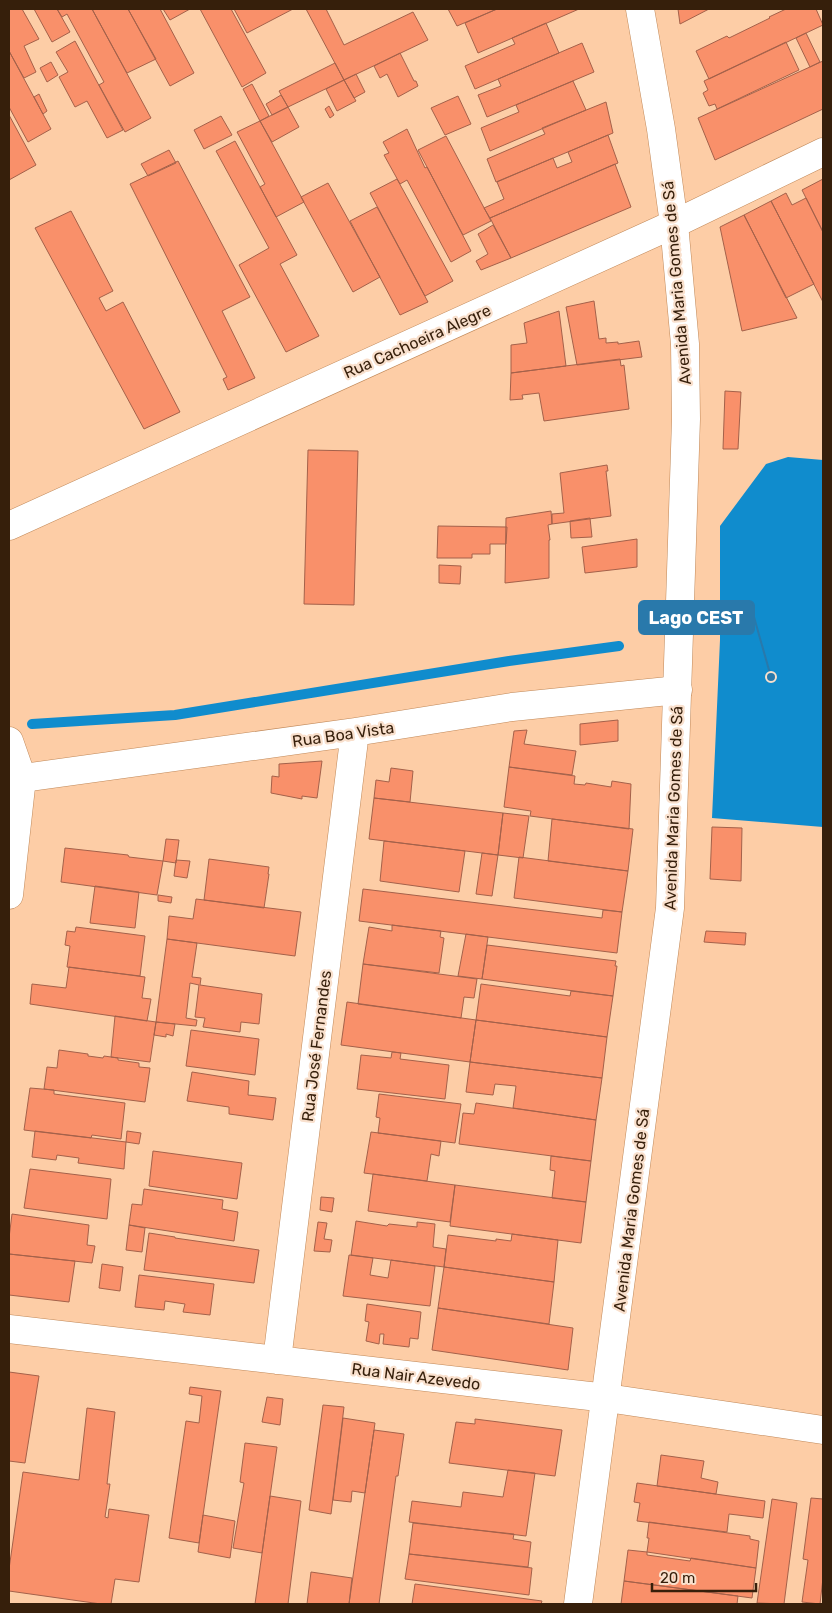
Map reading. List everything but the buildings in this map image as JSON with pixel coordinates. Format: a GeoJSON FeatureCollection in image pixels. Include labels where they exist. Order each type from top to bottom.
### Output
{"type":"FeatureCollection","features":[{"type":"Feature","properties":{"kind":"street","name":"Avenida Maria Gomes de Sá"},"geometry":{"type":"LineString","coordinates":[[578,1604],[670,908],[686,419],[685,344],[674,224],[661,129],[640,9]]}},
{"type":"Feature","properties":{"kind":"street","name":"Rua Cachoeira Alegre"},"geometry":{"type":"LineString","coordinates":[[9,526],[674,224],[823,152]]}},
{"type":"Feature","properties":{"kind":"street","name":"Rua Boa Vista"},"geometry":{"type":"LineString","coordinates":[[15,779],[355,732],[512,707],[678,690]]}},
{"type":"Feature","properties":{"kind":"street","name":"Rua José Fernandes"},"geometry":{"type":"LineString","coordinates":[[277,1360],[355,732]]}},
{"type":"Feature","properties":{"kind":"street"},"geometry":{"type":"LineString","coordinates":[[9,741],[15,779],[9,895]]}},
{"type":"Feature","properties":{"kind":"street","name":"Rua Nair Azevedo"},"geometry":{"type":"LineString","coordinates":[[9,1329],[606,1398],[823,1430]]}},
{"type":"Feature","properties":{"kind":"water"},"geometry":{"type":"Polygon","coordinates":[[[788,457],[823,460],[823,827],[712,818],[720,640],[720,526],[766,464],[788,457]]]}},
{"type":"Feature","properties":{"kind":"waterway"},"geometry":{"type":"LineString","coordinates":[[32,724],[175,715],[509,661],[619,646]]}},
{"type":"Feature","properties":{"kind":"place","name":"Lago CEST"},"geometry":{"type":"Point","coordinates":[771,677]}}]}
